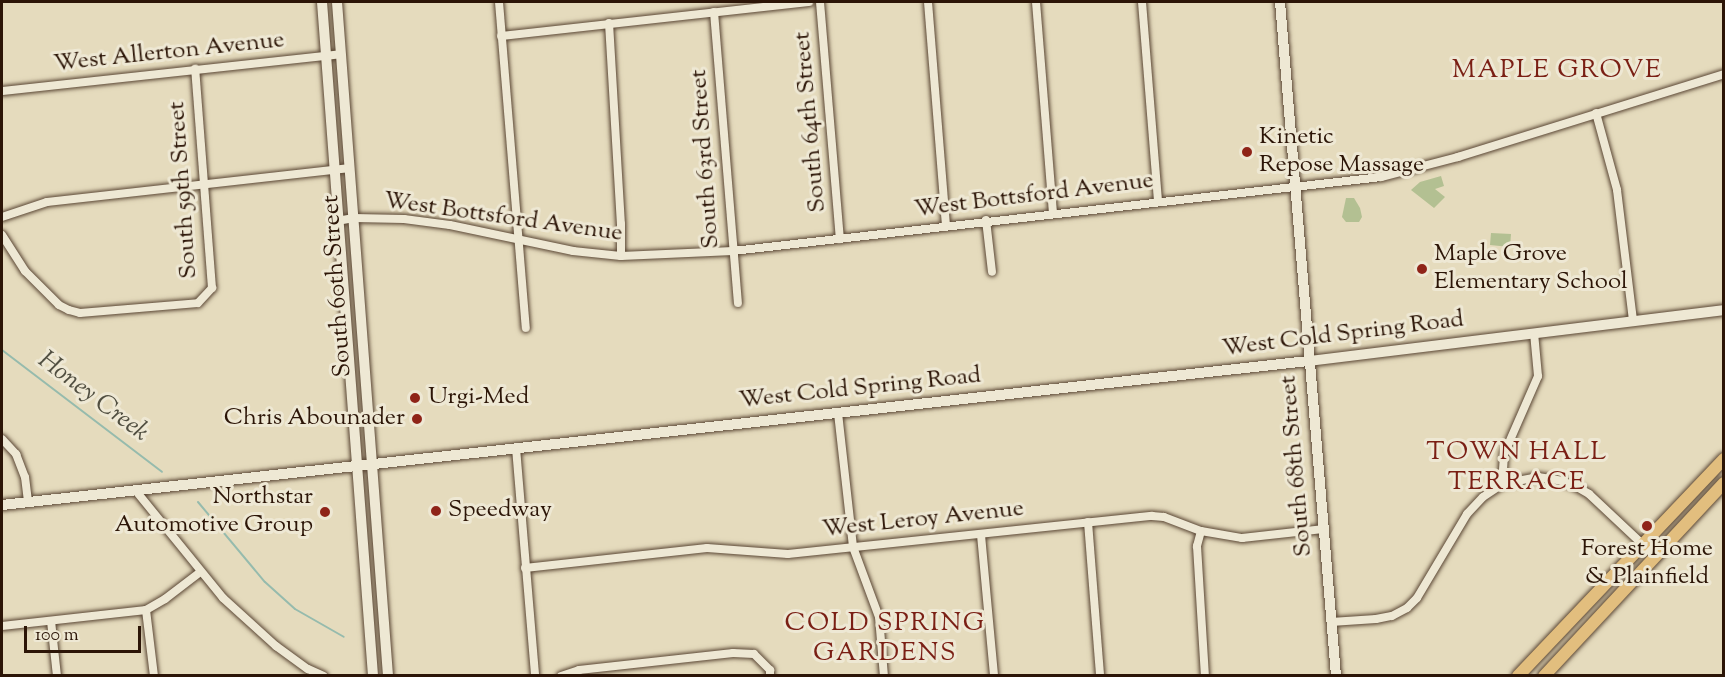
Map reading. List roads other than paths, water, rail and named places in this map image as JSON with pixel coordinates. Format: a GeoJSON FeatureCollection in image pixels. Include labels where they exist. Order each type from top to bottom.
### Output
{"type":"FeatureCollection","features":[{"type":"Feature","properties":{"kind":"main road"},"geometry":{"type":"LineString","coordinates":[[1518,675],[1724,459]]}},
{"type":"Feature","properties":{"kind":"main road"},"geometry":{"type":"LineString","coordinates":[[1544,675],[1722,490]]}},
{"type":"Feature","properties":{"kind":"street","name":"South 60th Street"},"geometry":{"type":"LineString","coordinates":[[322,2],[333,171],[373,675]]}},
{"type":"Feature","properties":{"kind":"street","name":"South 60th Street"},"geometry":{"type":"LineString","coordinates":[[337,2],[388,675]]}},
{"type":"Feature","properties":{"kind":"street"},"geometry":{"type":"LineString","coordinates":[[499,2],[526,328]]}},
{"type":"Feature","properties":{"kind":"street"},"geometry":{"type":"LineString","coordinates":[[501,36],[809,2]]}},
{"type":"Feature","properties":{"kind":"street","name":"South 64th Street"},"geometry":{"type":"LineString","coordinates":[[820,2],[840,239]]}},
{"type":"Feature","properties":{"kind":"street"},"geometry":{"type":"LineString","coordinates":[[928,2],[946,225]]}},
{"type":"Feature","properties":{"kind":"street"},"geometry":{"type":"LineString","coordinates":[[1036,2],[1053,213]]}},
{"type":"Feature","properties":{"kind":"street"},"geometry":{"type":"LineString","coordinates":[[1142,2],[1158,200]]}},
{"type":"Feature","properties":{"kind":"street","name":"South 68th Street"},"geometry":{"type":"LineString","coordinates":[[1280,2],[1335,675]]}},
{"type":"Feature","properties":{"kind":"street","name":"South 63rd Street"},"geometry":{"type":"LineString","coordinates":[[714,12],[738,303]]}},
{"type":"Feature","properties":{"kind":"street"},"geometry":{"type":"LineString","coordinates":[[609,23],[621,256]]}},
{"type":"Feature","properties":{"kind":"street","name":"West Allerton Avenue"},"geometry":{"type":"LineString","coordinates":[[2,91],[341,54]]}},
{"type":"Feature","properties":{"kind":"street","name":"South 59th Street"},"geometry":{"type":"LineString","coordinates":[[2,235],[25,271],[59,305],[69,310],[88,312],[198,303],[212,288],[195,69]]}},
{"type":"Feature","properties":{"kind":"street","name":"West Bottsford Avenue"},"geometry":{"type":"LineString","coordinates":[[337,221],[354,218],[404,219],[450,225],[573,251],[621,256],[733,251],[1158,200],[1323,185],[1400,173],[1724,74]]}},
{"type":"Feature","properties":{"kind":"street"},"geometry":{"type":"LineString","coordinates":[[1596,113],[1617,190],[1633,321]]}},
{"type":"Feature","properties":{"kind":"street"},"geometry":{"type":"LineString","coordinates":[[2,217],[47,202],[350,168]]}},
{"type":"Feature","properties":{"kind":"street"},"geometry":{"type":"LineString","coordinates":[[986,220],[992,272]]}},
{"type":"Feature","properties":{"kind":"street","name":"West Cold Spring Road"},"geometry":{"type":"LineString","coordinates":[[2,504],[356,467],[1309,360],[1724,310]]}},
{"type":"Feature","properties":{"kind":"street"},"geometry":{"type":"LineString","coordinates":[[1502,484],[1504,454],[1538,376],[1534,333]]}},
{"type":"Feature","properties":{"kind":"street"},"geometry":{"type":"LineString","coordinates":[[838,413],[852,547],[879,617],[884,675]]}},
{"type":"Feature","properties":{"kind":"street"},"geometry":{"type":"LineString","coordinates":[[2,439],[16,454],[25,477],[28,501]]}},
{"type":"Feature","properties":{"kind":"street"},"geometry":{"type":"LineString","coordinates":[[516,448],[535,675]]}},
{"type":"Feature","properties":{"kind":"street"},"geometry":{"type":"LineString","coordinates":[[1331,622],[1376,619],[1407,608],[1417,598],[1467,514],[1484,497],[1502,484],[1538,477],[1562,481],[1576,487],[1589,494],[1656,557]]}},
{"type":"Feature","properties":{"kind":"street"},"geometry":{"type":"LineString","coordinates":[[136,491],[200,573],[223,598],[306,672],[324,675]]}},
{"type":"Feature","properties":{"kind":"street","name":"West Leroy Avenue"},"geometry":{"type":"LineString","coordinates":[[525,568],[707,548],[788,554],[1158,516],[1201,531],[1242,538],[1323,529]]}},
{"type":"Feature","properties":{"kind":"street"},"geometry":{"type":"LineString","coordinates":[[360,518],[366,526],[368,540],[378,542]]}},
{"type":"Feature","properties":{"kind":"street"},"geometry":{"type":"LineString","coordinates":[[1088,522],[1100,675]]}},
{"type":"Feature","properties":{"kind":"street"},"geometry":{"type":"LineString","coordinates":[[1201,531],[1197,546],[1205,675]]}},
{"type":"Feature","properties":{"kind":"street"},"geometry":{"type":"LineString","coordinates":[[981,535],[994,675]]}},
{"type":"Feature","properties":{"kind":"street"},"geometry":{"type":"LineString","coordinates":[[2,626],[146,610],[200,573]]}},
{"type":"Feature","properties":{"kind":"street"},"geometry":{"type":"LineString","coordinates":[[146,610],[154,675]]}},
{"type":"Feature","properties":{"kind":"street"},"geometry":{"type":"LineString","coordinates":[[51,621],[57,675]]}},
{"type":"Feature","properties":{"kind":"street"},"geometry":{"type":"LineString","coordinates":[[561,675],[579,670],[733,653],[754,654],[770,670],[770,675]]}},
{"type":"Feature","properties":{"kind":"waterway","name":"Honey Creek"},"geometry":{"type":"LineString","coordinates":[[2,350],[162,472]]}},
{"type":"Feature","properties":{"kind":"waterway","name":"Honey Creek"},"geometry":{"type":"LineString","coordinates":[[198,502],[265,582],[295,609],[344,637]]}},
{"type":"Feature","properties":{"kind":"place","name":"Kinetic Repose Massage"},"geometry":{"type":"Point","coordinates":[1247,152]}},
{"type":"Feature","properties":{"kind":"place","name":"Maple Grove Elementary School"},"geometry":{"type":"Point","coordinates":[1422,269]}},
{"type":"Feature","properties":{"kind":"place","name":"Urgi-Med"},"geometry":{"type":"Point","coordinates":[415,398]}},
{"type":"Feature","properties":{"kind":"place","name":"Chris Abounader"},"geometry":{"type":"Point","coordinates":[417,419]}},
{"type":"Feature","properties":{"kind":"place","name":"Speedway"},"geometry":{"type":"Point","coordinates":[436,511]}},
{"type":"Feature","properties":{"kind":"place","name":"Northstar Automotive Group"},"geometry":{"type":"Point","coordinates":[325,512]}},
{"type":"Feature","properties":{"kind":"place","name":"Forest Home & Plainfield"},"geometry":{"type":"Point","coordinates":[1647,526]}},
{"type":"Feature","properties":{"kind":"district","name":"MAPLE GROVE"},"geometry":{"type":"Point","coordinates":[1557,71]}},
{"type":"Feature","properties":{"kind":"district","name":"TOWN HALL TERRACE"},"geometry":{"type":"Point","coordinates":[1517,468]}},
{"type":"Feature","properties":{"kind":"district","name":"COLD SPRING GARDENS"},"geometry":{"type":"Point","coordinates":[885,639]}}]}
